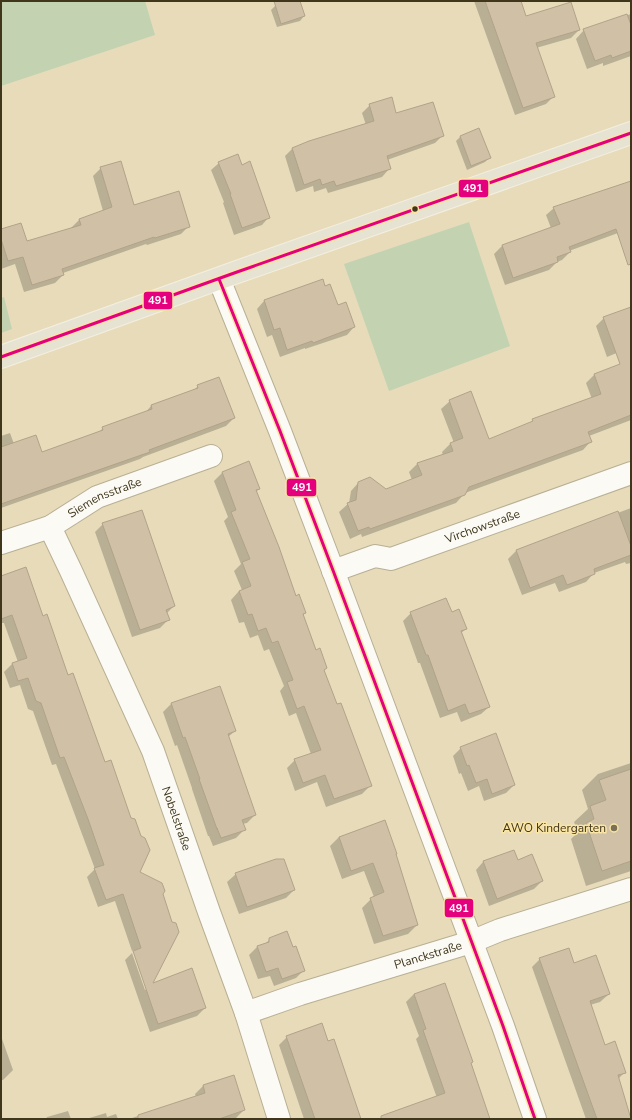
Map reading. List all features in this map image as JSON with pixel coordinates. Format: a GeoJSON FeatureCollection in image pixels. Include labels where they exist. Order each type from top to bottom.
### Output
{"type":"FeatureCollection","features":[{"type":"Feature","properties":{"kind":"main road"},"geometry":{"type":"LineString","coordinates":[[1,356],[631,133]]}},
{"type":"Feature","properties":{"kind":"street"},"geometry":{"type":"LineString","coordinates":[[219,279],[280,431],[433,836],[508,1041],[534,1119]]}},
{"type":"Feature","properties":{"kind":"street","name":"Siemensstraße"},"geometry":{"type":"LineString","coordinates":[[1,543],[50,527],[97,497],[211,456]]}},
{"type":"Feature","properties":{"kind":"street","name":"Virchowstraße"},"geometry":{"type":"LineString","coordinates":[[333,571],[375,556],[391,559],[631,473]]}},
{"type":"Feature","properties":{"kind":"street","name":"Nobelstraße"},"geometry":{"type":"LineString","coordinates":[[50,527],[153,751],[246,1013],[279,1119]]}},
{"type":"Feature","properties":{"kind":"street","name":"Planckstraße"},"geometry":{"type":"LineString","coordinates":[[246,1013],[300,994],[471,942],[500,930],[631,889]]}},
{"type":"Feature","properties":{"kind":"green space"},"geometry":{"type":"Polygon","coordinates":[[[1,1],[145,1],[155,35],[1,86],[1,1]]]}},
{"type":"Feature","properties":{"kind":"green space"},"geometry":{"type":"Polygon","coordinates":[[[469,222],[510,346],[389,391],[344,264],[469,222]]]}},
{"type":"Feature","properties":{"kind":"green space"},"geometry":{"type":"Polygon","coordinates":[[[4,297],[12,329],[1,333],[1,298],[4,297]]]}},
{"type":"Feature","properties":{"kind":"building"},"geometry":{"type":"Polygon","coordinates":[[[274,1],[300,1],[305,16],[281,24],[274,1]]]}},
{"type":"Feature","properties":{"kind":"building"},"geometry":{"type":"Polygon","coordinates":[[[485,1],[521,1],[526,16],[571,2],[580,30],[536,43],[555,97],[523,108],[485,1]]]}},
{"type":"Feature","properties":{"kind":"building"},"geometry":{"type":"Polygon","coordinates":[[[627,14],[631,25],[631,51],[612,58],[611,55],[595,61],[583,29],[627,14]]]}},
{"type":"Feature","properties":{"kind":"building"},"geometry":{"type":"Polygon","coordinates":[[[392,97],[396,113],[433,102],[444,136],[387,156],[391,169],[336,186],[334,181],[322,185],[320,179],[304,185],[292,148],[309,141],[374,121],[369,104],[392,97]]]}},
{"type":"Feature","properties":{"kind":"building"},"geometry":{"type":"Polygon","coordinates":[[[479,128],[491,158],[471,166],[460,136],[479,128]]]}},
{"type":"Feature","properties":{"kind":"building"},"geometry":{"type":"Polygon","coordinates":[[[238,154],[242,165],[250,161],[270,218],[242,228],[231,194],[218,162],[238,154]]]}},
{"type":"Feature","properties":{"kind":"building"},"geometry":{"type":"Polygon","coordinates":[[[121,161],[134,205],[179,191],[190,227],[155,238],[154,237],[62,269],[64,275],[32,285],[23,257],[8,261],[1,239],[1,229],[21,223],[27,241],[81,225],[79,219],[112,207],[100,167],[121,161]]]}},
{"type":"Feature","properties":{"kind":"building"},"geometry":{"type":"Polygon","coordinates":[[[631,181],[631,264],[628,265],[616,229],[569,247],[571,252],[557,257],[558,262],[513,278],[502,245],[560,224],[553,207],[631,181]]]}},
{"type":"Feature","properties":{"kind":"building"},"geometry":{"type":"Polygon","coordinates":[[[323,279],[325,286],[330,284],[338,305],[346,302],[355,327],[313,343],[312,341],[287,350],[280,328],[274,330],[264,300],[323,279]]]}},
{"type":"Feature","properties":{"kind":"building"},"geometry":{"type":"Polygon","coordinates":[[[631,307],[631,415],[588,432],[592,442],[469,487],[465,495],[370,529],[369,527],[358,531],[347,503],[356,500],[358,482],[370,477],[386,489],[422,475],[417,463],[453,451],[450,443],[463,438],[449,400],[471,391],[489,439],[533,421],[532,419],[601,394],[594,374],[620,364],[603,317],[631,307]]]}},
{"type":"Feature","properties":{"kind":"building"},"geometry":{"type":"Polygon","coordinates":[[[219,377],[235,418],[149,450],[150,452],[1,504],[1,447],[36,435],[42,452],[103,430],[102,427],[152,409],[151,405],[198,388],[197,385],[219,377]]]}},
{"type":"Feature","properties":{"kind":"building"},"geometry":{"type":"Polygon","coordinates":[[[249,461],[260,489],[256,490],[279,547],[296,596],[299,594],[306,613],[303,614],[316,650],[320,648],[327,668],[324,670],[337,704],[341,703],[372,786],[334,799],[325,775],[303,783],[294,759],[321,750],[304,706],[297,709],[287,682],[293,680],[278,641],[272,643],[266,628],[258,631],[252,614],[248,615],[239,591],[251,586],[242,562],[250,559],[231,512],[236,510],[222,472],[249,461]]]}},
{"type":"Feature","properties":{"kind":"building"},"geometry":{"type":"Polygon","coordinates":[[[142,510],[175,606],[166,610],[170,620],[140,630],[102,523],[142,510]]]}},
{"type":"Feature","properties":{"kind":"building"},"geometry":{"type":"Polygon","coordinates":[[[618,511],[631,546],[631,555],[594,569],[595,574],[567,585],[563,575],[530,588],[516,550],[618,511]]]}},
{"type":"Feature","properties":{"kind":"building"},"geometry":{"type":"Polygon","coordinates":[[[26,567],[43,616],[47,614],[68,675],[73,673],[105,762],[111,760],[131,818],[135,819],[141,836],[145,838],[150,850],[140,872],[162,883],[165,891],[163,894],[172,922],[176,923],[179,932],[153,983],[192,968],[206,1008],[158,1024],[133,951],[141,948],[123,894],[106,900],[94,868],[104,865],[64,757],[60,758],[41,703],[36,701],[28,678],[18,681],[12,663],[27,658],[12,615],[1,619],[1,576],[26,567]]]}},
{"type":"Feature","properties":{"kind":"building"},"geometry":{"type":"Polygon","coordinates":[[[446,598],[452,612],[459,609],[467,629],[461,631],[490,707],[469,714],[465,704],[448,711],[428,655],[426,655],[410,612],[446,598]]]}},
{"type":"Feature","properties":{"kind":"building"},"geometry":{"type":"Polygon","coordinates":[[[220,686],[236,731],[228,734],[256,815],[242,820],[246,830],[221,838],[185,737],[183,738],[171,703],[220,686]]]}},
{"type":"Feature","properties":{"kind":"building"},"geometry":{"type":"Polygon","coordinates":[[[496,733],[515,785],[492,794],[487,779],[476,783],[469,765],[467,766],[460,747],[496,733]]]}},
{"type":"Feature","properties":{"kind":"building","name":"AWO Kindergarten"},"geometry":{"type":"Polygon","coordinates":[[[631,769],[631,861],[602,871],[586,823],[594,819],[590,806],[606,800],[599,780],[631,769]]]}},
{"type":"Feature","properties":{"kind":"building"},"geometry":{"type":"Polygon","coordinates":[[[385,820],[397,854],[418,925],[383,936],[370,898],[384,892],[373,863],[351,871],[339,837],[385,820]]]}},
{"type":"Feature","properties":{"kind":"building"},"geometry":{"type":"Polygon","coordinates":[[[514,850],[518,860],[532,854],[543,881],[497,899],[483,861],[514,850]]]}},
{"type":"Feature","properties":{"kind":"building"},"geometry":{"type":"Polygon","coordinates":[[[276,859],[284,859],[295,890],[247,907],[235,873],[276,859]]]}},
{"type":"Feature","properties":{"kind":"building"},"geometry":{"type":"Polygon","coordinates":[[[287,931],[293,947],[296,946],[305,971],[282,979],[278,968],[266,972],[257,946],[269,942],[269,938],[287,931]]]}},
{"type":"Feature","properties":{"kind":"building"},"geometry":{"type":"Polygon","coordinates":[[[569,948],[574,963],[596,955],[610,994],[590,1001],[605,1045],[615,1041],[626,1073],[618,1075],[631,1119],[597,1119],[539,958],[569,948]]]}},
{"type":"Feature","properties":{"kind":"building"},"geometry":{"type":"Polygon","coordinates":[[[445,983],[473,1062],[471,1063],[490,1119],[381,1119],[381,1116],[445,1093],[423,1030],[426,1029],[414,994],[445,983]]]}},
{"type":"Feature","properties":{"kind":"building"},"geometry":{"type":"Polygon","coordinates":[[[322,1023],[328,1041],[334,1039],[361,1119],[315,1119],[286,1036],[322,1023]]]}},
{"type":"Feature","properties":{"kind":"building"},"geometry":{"type":"Polygon","coordinates":[[[234,1075],[245,1110],[219,1119],[138,1119],[138,1115],[205,1093],[203,1085],[234,1075]]]}},
{"type":"Feature","properties":{"kind":"transit line","name":"491"},"geometry":{"type":"LineString","coordinates":[[1,357],[631,133]]}},
{"type":"Feature","properties":{"kind":"transit line","name":"491"},"geometry":{"type":"LineString","coordinates":[[219,279],[280,431],[334,573],[503,1026],[535,1119]]}},
{"type":"Feature","properties":{"kind":"place","name":"AWO Kindergarten"},"geometry":{"type":"Point","coordinates":[614,828]}}]}
